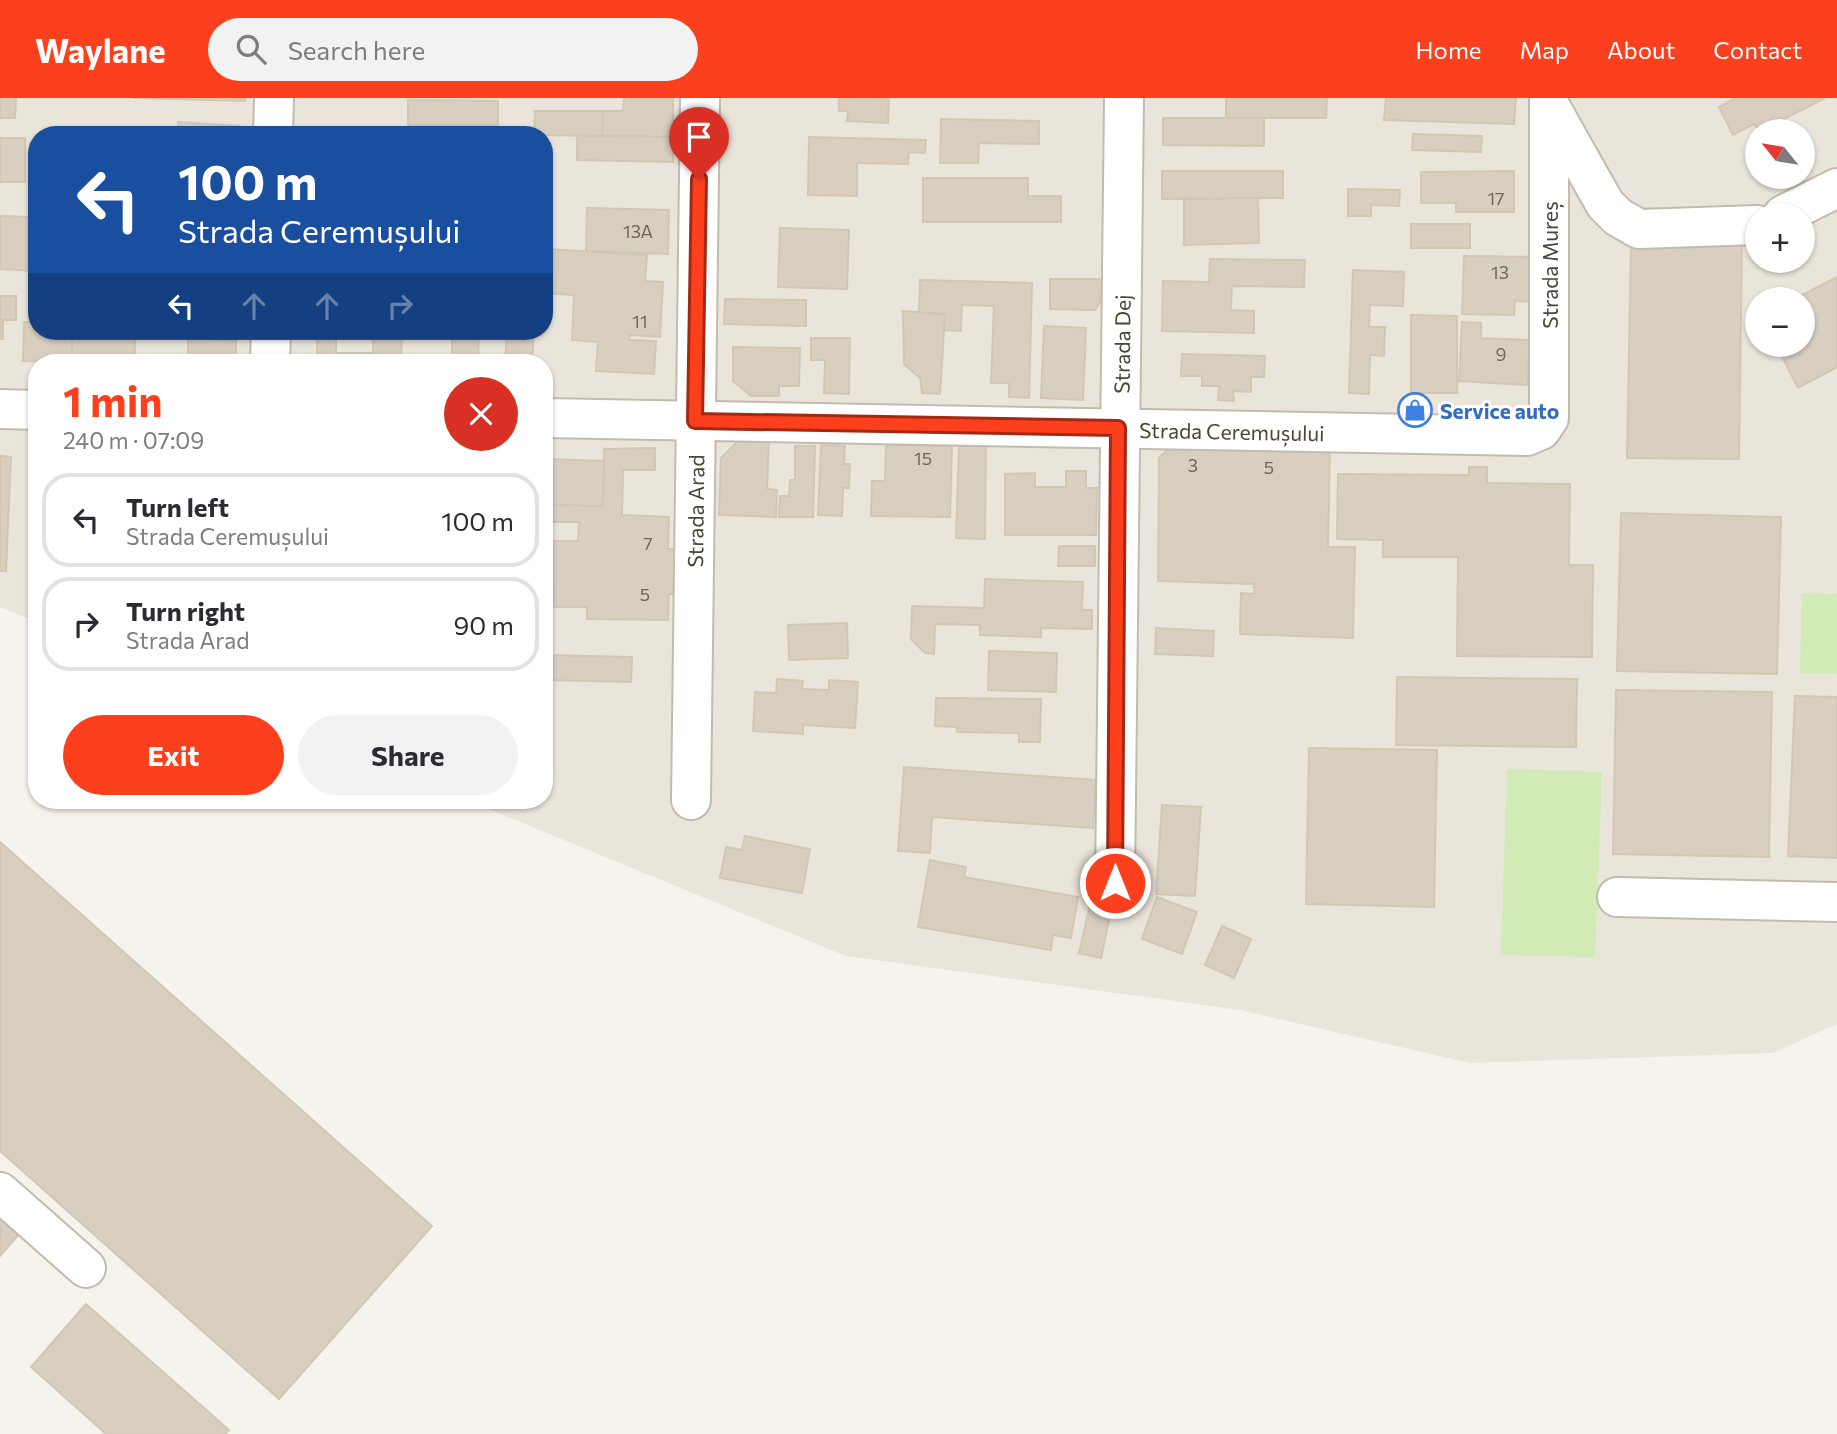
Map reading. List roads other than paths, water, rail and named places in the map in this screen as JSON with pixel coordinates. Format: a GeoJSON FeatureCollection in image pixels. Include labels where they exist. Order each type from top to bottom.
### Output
{"type":"FeatureCollection","features":[{"type":"Feature","properties":{"kind":"street"},"geometry":{"type":"LineString","coordinates":[[273,126],[274,98]]}},
{"type":"Feature","properties":{"kind":"street","name":"Strada Arad"},"geometry":{"type":"LineString","coordinates":[[691,800],[700,98]]}},
{"type":"Feature","properties":{"kind":"street","name":"Strada Dej"},"geometry":{"type":"LineString","coordinates":[[1115,883],[1118,428],[1124,98]]}},
{"type":"Feature","properties":{"kind":"street"},"geometry":{"type":"LineString","coordinates":[[1549,101],[1605,204],[1618,217],[1639,229],[1745,225]]}},
{"type":"Feature","properties":{"kind":"street","name":"Strada Mureș"},"geometry":{"type":"LineString","coordinates":[[1541,430],[1549,418],[1549,101]]}},
{"type":"Feature","properties":{"kind":"street"},"geometry":{"type":"LineString","coordinates":[[1807,203],[1837,188]]}},
{"type":"Feature","properties":{"kind":"street"},"geometry":{"type":"LineString","coordinates":[[0,409],[28,410]]}},
{"type":"Feature","properties":{"kind":"street","name":"Strada Ceremușului"},"geometry":{"type":"LineString","coordinates":[[553,418],[1527,436],[1541,430]]}},
{"type":"Feature","properties":{"kind":"street"},"geometry":{"type":"LineString","coordinates":[[1616,897],[1837,902]]}},
{"type":"Feature","properties":{"kind":"street"},"geometry":{"type":"LineString","coordinates":[[0,1192],[86,1268]]}},
{"type":"Feature","properties":{"kind":"place","name":"Service auto"},"geometry":{"type":"Point","coordinates":[1415,410]}}]}
